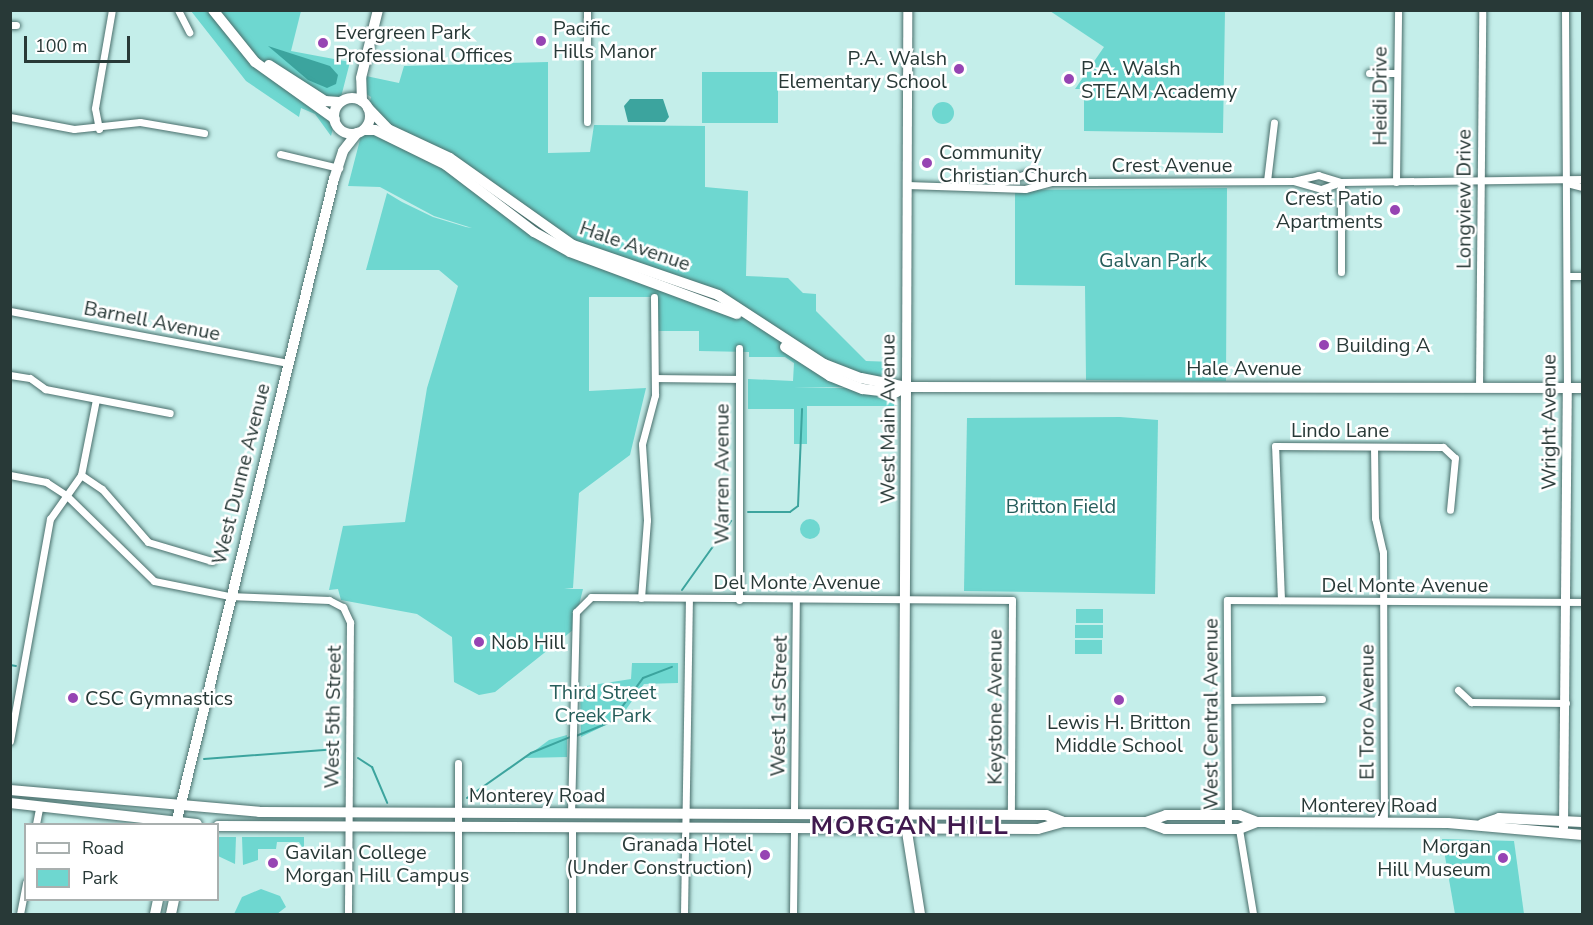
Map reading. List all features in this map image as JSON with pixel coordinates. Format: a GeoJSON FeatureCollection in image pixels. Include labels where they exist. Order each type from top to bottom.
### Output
{"type":"FeatureCollection","features":[{"type":"Feature","properties":{"kind":"main road"},"geometry":{"type":"LineString","coordinates":[[213,10],[255,62],[337,123],[343,100],[361,78]]}},
{"type":"Feature","properties":{"kind":"main road"},"geometry":{"type":"LineString","coordinates":[[221,10],[271,67],[325,101],[343,100],[365,105]]}},
{"type":"Feature","properties":{"kind":"main road"},"geometry":{"type":"LineString","coordinates":[[361,132],[365,105],[361,78],[378,10]]}},
{"type":"Feature","properties":{"kind":"main road","name":"Hale Avenue"},"geometry":{"type":"LineString","coordinates":[[365,105],[388,129],[450,158],[573,245],[718,295],[834,369],[906,387]]}},
{"type":"Feature","properties":{"kind":"main road","name":"Hale Avenue"},"geometry":{"type":"LineString","coordinates":[[337,123],[361,132],[375,130],[446,165],[534,232],[570,252],[731,310],[830,376],[880,392],[906,387],[1582,388]]}},
{"type":"Feature","properties":{"kind":"main road","name":"West Dunne Avenue"},"geometry":{"type":"LineString","coordinates":[[337,123],[344,151]]}},
{"type":"Feature","properties":{"kind":"main road","name":"West Dunne Avenue"},"geometry":{"type":"LineString","coordinates":[[177,823],[229,596],[339,168],[344,151],[361,132]]}},
{"type":"Feature","properties":{"kind":"main road","name":"West Main Avenue"},"geometry":{"type":"LineString","coordinates":[[906,387],[904,813],[920,915]]}},
{"type":"Feature","properties":{"kind":"main road","name":"Monterey Road"},"geometry":{"type":"LineString","coordinates":[[10,790],[180,808],[348,813],[794,812],[1046,815],[1063,822]]}},
{"type":"Feature","properties":{"kind":"main road"},"geometry":{"type":"LineString","coordinates":[[10,803],[168,823]]}},
{"type":"Feature","properties":{"kind":"main road","name":"Monterey Road"},"geometry":{"type":"LineString","coordinates":[[219,826],[1045,829],[1063,822],[1146,822],[1166,815],[1228,816],[1257,822],[1482,824],[1499,818],[1582,822]]}},
{"type":"Feature","properties":{"kind":"main road","name":"Monterey Road"},"geometry":{"type":"LineString","coordinates":[[1146,822],[1165,829],[1234,829],[1257,822]]}},
{"type":"Feature","properties":{"kind":"main road","name":"Monterey Road"},"geometry":{"type":"LineString","coordinates":[[1482,824],[1497,831],[1582,835]]}},
{"type":"Feature","properties":{"kind":"street"},"geometry":{"type":"LineString","coordinates":[[99,129],[95,108],[112,10]]}},
{"type":"Feature","properties":{"kind":"street"},"geometry":{"type":"LineString","coordinates":[[178,10],[189,32]]}},
{"type":"Feature","properties":{"kind":"street"},"geometry":{"type":"LineString","coordinates":[[586,10],[587,122]]}},
{"type":"Feature","properties":{"kind":"street","name":"West Main Avenue"},"geometry":{"type":"LineString","coordinates":[[906,387],[907,10]]}},
{"type":"Feature","properties":{"kind":"street","name":"Heidi Drive"},"geometry":{"type":"LineString","coordinates":[[1396,182],[1398,10]]}},
{"type":"Feature","properties":{"kind":"street","name":"Longview Drive"},"geometry":{"type":"LineString","coordinates":[[1479,387],[1482,10]]}},
{"type":"Feature","properties":{"kind":"street","name":"Wright Avenue"},"geometry":{"type":"LineString","coordinates":[[1562,834],[1566,703],[1568,276],[1565,10]]}},
{"type":"Feature","properties":{"kind":"street"},"geometry":{"type":"LineString","coordinates":[[1369,73],[1397,73]]}},
{"type":"Feature","properties":{"kind":"street"},"geometry":{"type":"LineString","coordinates":[[10,117],[99,129],[140,122],[204,133]]}},
{"type":"Feature","properties":{"kind":"street"},"geometry":{"type":"LineString","coordinates":[[1267,181],[1274,122]]}},
{"type":"Feature","properties":{"kind":"street"},"geometry":{"type":"LineString","coordinates":[[280,154],[339,168]]}},
{"type":"Feature","properties":{"kind":"street","name":"Crest Avenue"},"geometry":{"type":"LineString","coordinates":[[998,184],[1026,174],[1052,182]]}},
{"type":"Feature","properties":{"kind":"street","name":"Crest Avenue"},"geometry":{"type":"LineString","coordinates":[[1293,182],[1318,175],[1341,182],[1567,183],[1582,187]]}},
{"type":"Feature","properties":{"kind":"street","name":"Crest Avenue"},"geometry":{"type":"LineString","coordinates":[[1567,183],[1582,179]]}},
{"type":"Feature","properties":{"kind":"street","name":"Crest Avenue"},"geometry":{"type":"LineString","coordinates":[[907,185],[998,184],[1025,189],[1052,182],[1267,181],[1293,182],[1321,189],[1341,182]]}},
{"type":"Feature","properties":{"kind":"street"},"geometry":{"type":"LineString","coordinates":[[1341,182],[1341,272]]}},
{"type":"Feature","properties":{"kind":"street"},"geometry":{"type":"LineString","coordinates":[[1568,276],[1582,276]]}},
{"type":"Feature","properties":{"kind":"street"},"geometry":{"type":"LineString","coordinates":[[641,598],[647,520],[642,444],[655,378],[654,297]]}},
{"type":"Feature","properties":{"kind":"street","name":"Barnell Avenue"},"geometry":{"type":"LineString","coordinates":[[10,311],[288,363]]}},
{"type":"Feature","properties":{"kind":"street","name":"Warren Avenue"},"geometry":{"type":"LineString","coordinates":[[739,600],[740,348]]}},
{"type":"Feature","properties":{"kind":"street"},"geometry":{"type":"LineString","coordinates":[[10,375],[30,378],[45,389],[170,413]]}},
{"type":"Feature","properties":{"kind":"street"},"geometry":{"type":"LineString","coordinates":[[655,378],[739,379]]}},
{"type":"Feature","properties":{"kind":"street"},"geometry":{"type":"LineString","coordinates":[[10,741],[50,519],[81,475],[96,399]]}},
{"type":"Feature","properties":{"kind":"street","name":"Lindo Lane"},"geometry":{"type":"LineString","coordinates":[[1281,600],[1275,446],[1374,447],[1450,451],[1455,458],[1450,510]]}},
{"type":"Feature","properties":{"kind":"street","name":"El Toro Avenue"},"geometry":{"type":"LineString","coordinates":[[1374,447],[1383,601],[1384,823]]}},
{"type":"Feature","properties":{"kind":"street"},"geometry":{"type":"LineString","coordinates":[[10,475],[46,482],[66,495],[154,581],[229,596]]}},
{"type":"Feature","properties":{"kind":"street"},"geometry":{"type":"LineString","coordinates":[[81,475],[102,489],[148,542],[212,561]]}},
{"type":"Feature","properties":{"kind":"street","name":"West 5th Street"},"geometry":{"type":"LineString","coordinates":[[229,596],[329,600],[343,608],[350,622],[348,915]]}},
{"type":"Feature","properties":{"kind":"street","name":"Del Monte Avenue"},"geometry":{"type":"LineString","coordinates":[[572,814],[576,612],[583,602],[591,597],[739,600],[905,598],[1012,600]]}},
{"type":"Feature","properties":{"kind":"street"},"geometry":{"type":"LineString","coordinates":[[684,915],[689,598]]}},
{"type":"Feature","properties":{"kind":"street","name":"West 1st Street"},"geometry":{"type":"LineString","coordinates":[[794,812],[796,600]]}},
{"type":"Feature","properties":{"kind":"street","name":"Keystone Avenue"},"geometry":{"type":"LineString","coordinates":[[1011,815],[1012,600]]}},
{"type":"Feature","properties":{"kind":"street","name":"Del Monte Avenue"},"geometry":{"type":"LineString","coordinates":[[1227,600],[1582,602]]}},
{"type":"Feature","properties":{"kind":"street","name":"West Central Avenue"},"geometry":{"type":"LineString","coordinates":[[1227,600],[1228,816],[1234,829],[1253,915]]}},
{"type":"Feature","properties":{"kind":"street"},"geometry":{"type":"LineString","coordinates":[[1458,690],[1471,702],[1566,703]]}},
{"type":"Feature","properties":{"kind":"street"},"geometry":{"type":"LineString","coordinates":[[1228,700],[1322,699]]}},
{"type":"Feature","properties":{"kind":"street"},"geometry":{"type":"LineString","coordinates":[[458,763],[458,915]]}},
{"type":"Feature","properties":{"kind":"street"},"geometry":{"type":"LineString","coordinates":[[36,823],[39,808]]}},
{"type":"Feature","properties":{"kind":"street"},"geometry":{"type":"LineString","coordinates":[[572,828],[572,915]]}},
{"type":"Feature","properties":{"kind":"street"},"geometry":{"type":"LineString","coordinates":[[794,829],[794,915]]}},
{"type":"Feature","properties":{"kind":"street"},"geometry":{"type":"LineString","coordinates":[[20,915],[24,894]]}},
{"type":"Feature","properties":{"kind":"green space"},"geometry":{"type":"Polygon","coordinates":[[[191,11],[301,11],[291,51],[350,62],[331,136],[315,114],[301,108],[299,117],[246,81],[191,11]]]}},
{"type":"Feature","properties":{"kind":"green space"},"geometry":{"type":"Polygon","coordinates":[[[1050,11],[1225,11],[1223,133],[1084,131],[1084,89],[1075,89],[1104,47],[1050,11]]]}},
{"type":"Feature","properties":{"kind":"green space"},"geometry":{"type":"Polygon","coordinates":[[[548,62],[548,153],[590,152],[594,125],[705,126],[705,187],[748,191],[746,276],[788,278],[803,293],[816,294],[816,311],[866,361],[894,362],[894,386],[793,388],[894,388],[894,406],[807,406],[807,444],[794,444],[794,409],[748,409],[748,379],[793,381],[794,363],[785,357],[749,357],[749,352],[699,351],[699,331],[654,331],[654,297],[589,297],[589,391],[646,388],[630,455],[579,493],[573,588],[564,589],[583,589],[573,630],[495,692],[479,695],[454,682],[452,637],[417,614],[341,600],[338,589],[329,590],[343,526],[405,522],[427,388],[458,286],[439,270],[366,270],[387,193],[433,217],[472,228],[434,216],[380,187],[348,186],[371,97],[362,91],[366,76],[399,83],[404,66],[548,62]]]}},
{"type":"Feature","properties":{"kind":"green space"},"geometry":{"type":"Polygon","coordinates":[[[702,72],[778,72],[778,123],[702,123],[702,72]]]}},
{"type":"Feature","properties":{"kind":"green space"},"geometry":{"type":"Polygon","coordinates":[[[943,102],[951,105],[954,113],[951,121],[943,124],[935,121],[932,113],[935,105],[943,102]]]}},
{"type":"Feature","properties":{"kind":"green space","name":"Galvan Park"},"geometry":{"type":"Polygon","coordinates":[[[1227,188],[1226,381],[1086,380],[1085,286],[1015,285],[1015,190],[1227,188]]]}},
{"type":"Feature","properties":{"kind":"green space","name":"Britton Field"},"geometry":{"type":"Polygon","coordinates":[[[1120,417],[1158,420],[1155,594],[964,591],[967,418],[1120,417]]]}},
{"type":"Feature","properties":{"kind":"green space"},"geometry":{"type":"Polygon","coordinates":[[[810,519],[817,522],[820,529],[817,536],[810,539],[803,536],[800,529],[803,522],[810,519]]]}},
{"type":"Feature","properties":{"kind":"green space"},"geometry":{"type":"Polygon","coordinates":[[[1076,609],[1103,609],[1103,623],[1076,623],[1076,609]]]}},
{"type":"Feature","properties":{"kind":"green space"},"geometry":{"type":"Polygon","coordinates":[[[1075,625],[1103,625],[1103,638],[1075,638],[1075,625]]]}},
{"type":"Feature","properties":{"kind":"green space"},"geometry":{"type":"Polygon","coordinates":[[[1075,640],[1102,640],[1102,654],[1075,654],[1075,640]]]}},
{"type":"Feature","properties":{"kind":"green space","name":"Third Street Creek Park"},"geometry":{"type":"Polygon","coordinates":[[[632,663],[678,663],[678,683],[644,684],[620,718],[581,737],[580,687],[631,679],[632,663]]]}},
{"type":"Feature","properties":{"kind":"green space","name":"Third Street Creek Park"},"geometry":{"type":"Polygon","coordinates":[[[567,735],[567,757],[525,758],[549,740],[567,735]]]}},
{"type":"Feature","properties":{"kind":"green space"},"geometry":{"type":"Polygon","coordinates":[[[219,837],[236,837],[235,864],[219,856],[219,837]]]}},
{"type":"Feature","properties":{"kind":"green space"},"geometry":{"type":"Polygon","coordinates":[[[242,837],[304,837],[304,850],[299,842],[277,842],[276,849],[258,849],[258,860],[243,865],[242,837]]]}},
{"type":"Feature","properties":{"kind":"green space"},"geometry":{"type":"Polygon","coordinates":[[[1442,839],[1514,841],[1524,914],[1455,914],[1442,839]]]}},
{"type":"Feature","properties":{"kind":"green space"},"geometry":{"type":"Polygon","coordinates":[[[261,889],[280,896],[286,907],[277,914],[234,914],[242,897],[261,889]]]}},
{"type":"Feature","properties":{"kind":"shaded area"},"geometry":{"type":"Polygon","coordinates":[[[268,46],[330,66],[338,75],[336,84],[327,88],[308,80],[268,46]]]}},
{"type":"Feature","properties":{"kind":"shaded area"},"geometry":{"type":"Polygon","coordinates":[[[630,99],[663,99],[669,117],[665,122],[628,122],[624,106],[630,99]]]}},
{"type":"Feature","properties":{"kind":"waterway"},"geometry":{"type":"LineString","coordinates":[[748,512],[790,512],[798,506],[802,409]]}},
{"type":"Feature","properties":{"kind":"waterway"},"geometry":{"type":"LineString","coordinates":[[682,590],[731,521]]}},
{"type":"Feature","properties":{"kind":"waterway"},"geometry":{"type":"LineString","coordinates":[[10,665],[16,666]]}},
{"type":"Feature","properties":{"kind":"waterway"},"geometry":{"type":"LineString","coordinates":[[576,736],[611,722],[643,678],[672,667]]}},
{"type":"Feature","properties":{"kind":"waterway"},"geometry":{"type":"LineString","coordinates":[[467,798],[531,753],[570,737]]}},
{"type":"Feature","properties":{"kind":"waterway"},"geometry":{"type":"LineString","coordinates":[[204,759],[338,749]]}},
{"type":"Feature","properties":{"kind":"waterway"},"geometry":{"type":"LineString","coordinates":[[358,758],[372,767],[387,803]]}},
{"type":"Feature","properties":{"kind":"place","name":"Pacific Hills Manor"},"geometry":{"type":"Point","coordinates":[541,41]}},
{"type":"Feature","properties":{"kind":"place","name":"Evergreen Park Professional Offices"},"geometry":{"type":"Point","coordinates":[323,43]}},
{"type":"Feature","properties":{"kind":"place","name":"P.A. Walsh Elementary School"},"geometry":{"type":"Point","coordinates":[959,69]}},
{"type":"Feature","properties":{"kind":"place","name":"P.A. Walsh STEAM Academy"},"geometry":{"type":"Point","coordinates":[1069,79]}},
{"type":"Feature","properties":{"kind":"place","name":"Community Christian Church"},"geometry":{"type":"Point","coordinates":[927,163]}},
{"type":"Feature","properties":{"kind":"place","name":"Crest Patio Apartments"},"geometry":{"type":"Point","coordinates":[1395,210]}},
{"type":"Feature","properties":{"kind":"place","name":"Building A"},"geometry":{"type":"Point","coordinates":[1324,345]}},
{"type":"Feature","properties":{"kind":"place","name":"Nob Hill"},"geometry":{"type":"Point","coordinates":[479,642]}},
{"type":"Feature","properties":{"kind":"place","name":"CSC Gymnastics"},"geometry":{"type":"Point","coordinates":[73,698]}},
{"type":"Feature","properties":{"kind":"place","name":"Lewis H. Britton Middle School"},"geometry":{"type":"Point","coordinates":[1119,700]}},
{"type":"Feature","properties":{"kind":"place","name":"Granada Hotel (Under Construction)"},"geometry":{"type":"Point","coordinates":[765,855]}},
{"type":"Feature","properties":{"kind":"place","name":"Morgan Hill Museum"},"geometry":{"type":"Point","coordinates":[1503,858]}},
{"type":"Feature","properties":{"kind":"place","name":"Gavilan College Morgan Hill Campus"},"geometry":{"type":"Point","coordinates":[273,863]}},
{"type":"Feature","properties":{"kind":"district","name":"MORGAN HILL"},"geometry":{"type":"Point","coordinates":[910,826]}}]}
